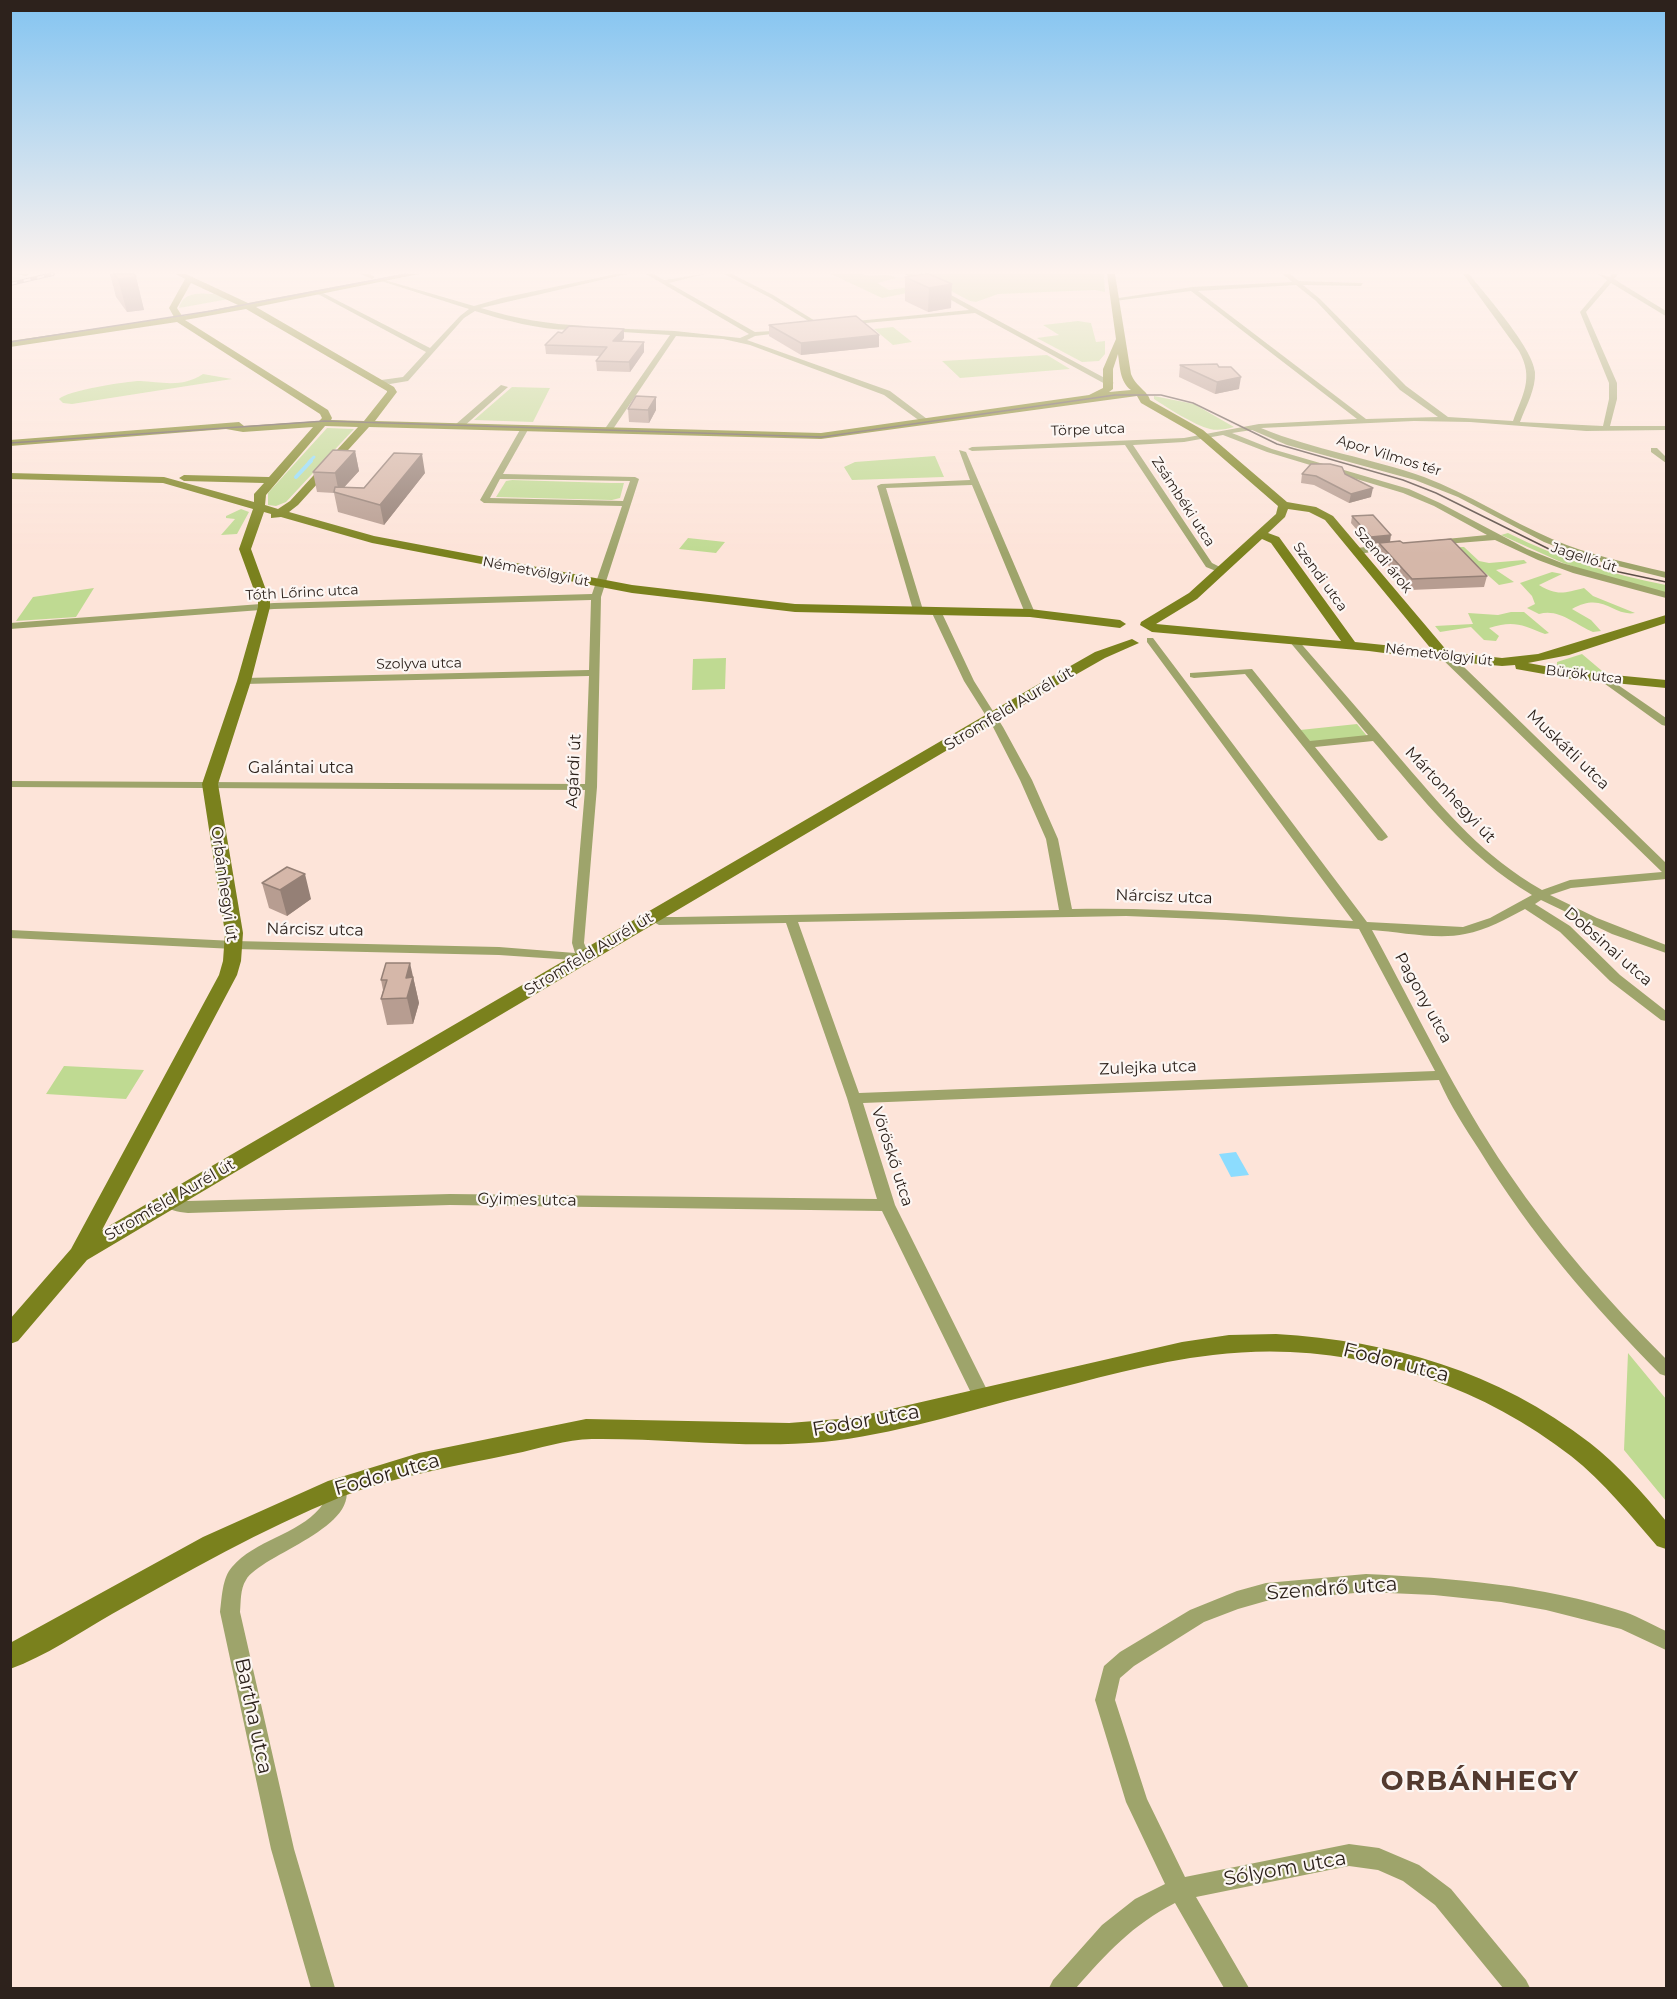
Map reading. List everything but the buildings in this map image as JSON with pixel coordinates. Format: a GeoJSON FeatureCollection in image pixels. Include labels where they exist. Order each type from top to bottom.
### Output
{"type":"FeatureCollection","features":[{"type":"Feature","properties":{"kind":"street"},"geometry":{"type":"LineString","coordinates":[[260,367],[324,412],[325,421],[260,494],[259,507],[253,530],[246,542],[245,555],[264,601],[264,607]]}},
{"type":"Feature","properties":{"kind":"street"},"geometry":{"type":"LineString","coordinates":[[253,530],[294,503],[368,422],[392,392],[389,387],[354,367]]}},
{"type":"Feature","properties":{"kind":"street"},"geometry":{"type":"LineString","coordinates":[[378,381],[390,382],[405,379],[415,367]]}},
{"type":"Feature","properties":{"kind":"street"},"geometry":{"type":"LineString","coordinates":[[608,430],[651,367]]}},
{"type":"Feature","properties":{"kind":"street"},"geometry":{"type":"LineString","coordinates":[[817,367],[887,393],[927,422]]}},
{"type":"Feature","properties":{"kind":"street"},"geometry":{"type":"LineString","coordinates":[[1082,367],[1127,393],[1142,397]]}},
{"type":"Feature","properties":{"kind":"street"},"geometry":{"type":"LineString","coordinates":[[1095,367],[1126,374]]}},
{"type":"Feature","properties":{"kind":"street"},"geometry":{"type":"LineString","coordinates":[[1115,631],[1132,642],[1151,633],[1283,512],[1284,505],[1205,437],[1142,397],[1130,385],[1125,367]]}},
{"type":"Feature","properties":{"kind":"street"},"geometry":{"type":"LineString","coordinates":[[1294,367],[1364,421]]}},
{"type":"Feature","properties":{"kind":"street"},"geometry":{"type":"LineString","coordinates":[[1383,367],[1403,388],[1445,419]]}},
{"type":"Feature","properties":{"kind":"street"},"geometry":{"type":"LineString","coordinates":[[1516,423],[1529,387],[1530,367]]}},
{"type":"Feature","properties":{"kind":"street"},"geometry":{"type":"LineString","coordinates":[[1606,367],[1613,383],[1613,399],[1606,429]]}},
{"type":"Feature","properties":{"kind":"street"},"geometry":{"type":"LineString","coordinates":[[1093,397],[1108,389],[1110,383],[1108,369]]}},
{"type":"Feature","properties":{"kind":"street"},"geometry":{"type":"LineString","coordinates":[[459,426],[504,387]]}},
{"type":"Feature","properties":{"kind":"street"},"geometry":{"type":"LineString","coordinates":[[10,443],[243,429],[325,421],[831,436],[1127,393]]}},
{"type":"Feature","properties":{"kind":"street"},"geometry":{"type":"LineString","coordinates":[[1093,397],[1142,397]]}},
{"type":"Feature","properties":{"kind":"street","name":"Törpe utca"},"geometry":{"type":"LineString","coordinates":[[972,449],[1205,437],[1252,427],[1364,421],[1445,419],[1606,429],[1666,428]]}},
{"type":"Feature","properties":{"kind":"street","name":"Apor Vilmos tér"},"geometry":{"type":"LineString","coordinates":[[1252,427],[1290,444],[1418,478],[1461,495],[1515,522]]}},
{"type":"Feature","properties":{"kind":"street"},"geometry":{"type":"LineString","coordinates":[[525,428],[484,500],[627,504]]}},
{"type":"Feature","properties":{"kind":"street","name":"Apor Vilmos tér"},"geometry":{"type":"LineString","coordinates":[[1225,433],[1256,447],[1413,493],[1458,514],[1496,537]]}},
{"type":"Feature","properties":{"kind":"street","name":"Zsámbéki utca"},"geometry":{"type":"LineString","coordinates":[[1127,442],[1209,565],[1221,570]]}},
{"type":"Feature","properties":{"kind":"street"},"geometry":{"type":"LineString","coordinates":[[1654,450],[1666,461]]}},
{"type":"Feature","properties":{"kind":"street"},"geometry":{"type":"LineString","coordinates":[[962,452],[1030,613]]}},
{"type":"Feature","properties":{"kind":"street","name":"Németvölgyi út"},"geometry":{"type":"LineString","coordinates":[[10,476],[155,478],[411,548],[598,591],[795,608],[1030,613],[1071,617],[1115,631]]}},
{"type":"Feature","properties":{"kind":"street","name":"Agárdi út"},"geometry":{"type":"LineString","coordinates":[[498,476],[635,479],[598,591],[591,786],[578,943],[583,958]]}},
{"type":"Feature","properties":{"kind":"street"},"geometry":{"type":"LineString","coordinates":[[155,478],[272,480]]}},
{"type":"Feature","properties":{"kind":"street"},"geometry":{"type":"LineString","coordinates":[[918,610],[881,486],[975,482]]}},
{"type":"Feature","properties":{"kind":"street","name":"Szendi árok"},"geometry":{"type":"LineString","coordinates":[[1284,505],[1306,507],[1322,513],[1445,657]]}},
{"type":"Feature","properties":{"kind":"street","name":"Jagelló út"},"geometry":{"type":"LineString","coordinates":[[1515,522],[1547,540],[1585,555],[1666,575]]}},
{"type":"Feature","properties":{"kind":"street","name":"Szendi utca"},"geometry":{"type":"LineString","coordinates":[[1259,534],[1275,540],[1351,645]]}},
{"type":"Feature","properties":{"kind":"street"},"geometry":{"type":"LineString","coordinates":[[1427,544],[1496,537]]}},
{"type":"Feature","properties":{"kind":"street","name":"Jagelló út"},"geometry":{"type":"LineString","coordinates":[[1496,537],[1548,562],[1590,577],[1666,594]]}},
{"type":"Feature","properties":{"kind":"street"},"geometry":{"type":"LineString","coordinates":[[1356,551],[1408,546]]}},
{"type":"Feature","properties":{"kind":"street","name":"Tóth Lőrinc utca"},"geometry":{"type":"LineString","coordinates":[[10,626],[264,607],[598,591]]}},
{"type":"Feature","properties":{"kind":"street","name":"Orbánhegyi út"},"geometry":{"type":"LineString","coordinates":[[10,1335],[79,1254],[228,975],[234,945],[210,784],[244,681],[264,607]]}},
{"type":"Feature","properties":{"kind":"street"},"geometry":{"type":"LineString","coordinates":[[936,611],[969,681],[1026,780],[1052,839],[1066,912]]}},
{"type":"Feature","properties":{"kind":"street","name":"Németvölgyi út"},"geometry":{"type":"LineString","coordinates":[[1151,633],[1206,634],[1351,645],[1502,662],[1538,658],[1666,619]]}},
{"type":"Feature","properties":{"kind":"street"},"geometry":{"type":"LineString","coordinates":[[1115,631],[1133,623],[1151,633]]}},
{"type":"Feature","properties":{"kind":"street","name":"Stromfeld Aurél út"},"geometry":{"type":"LineString","coordinates":[[1100,655],[1115,631]]}},
{"type":"Feature","properties":{"kind":"street","name":"Pagony utca"},"geometry":{"type":"LineString","coordinates":[[1151,633],[1364,927],[1451,1092],[1503,1179],[1545,1238],[1601,1303],[1666,1369]]}},
{"type":"Feature","properties":{"kind":"street","name":"Mártonhegyi út"},"geometry":{"type":"LineString","coordinates":[[1294,641],[1462,838],[1500,869],[1540,895],[1586,918],[1666,949]]}},
{"type":"Feature","properties":{"kind":"street","name":"Stromfeld Aurél út"},"geometry":{"type":"LineString","coordinates":[[79,1254],[1100,655],[1132,642]]}},
{"type":"Feature","properties":{"kind":"street","name":"Muskátli utca"},"geometry":{"type":"LineString","coordinates":[[1445,657],[1666,869]]}},
{"type":"Feature","properties":{"kind":"street"},"geometry":{"type":"LineString","coordinates":[[1538,658],[1572,675]]}},
{"type":"Feature","properties":{"kind":"street","name":"Bürök utca"},"geometry":{"type":"LineString","coordinates":[[1502,662],[1572,675],[1666,684]]}},
{"type":"Feature","properties":{"kind":"street"},"geometry":{"type":"LineString","coordinates":[[1194,675],[1248,671],[1382,837]]}},
{"type":"Feature","properties":{"kind":"street","name":"Szolyva utca"},"geometry":{"type":"LineString","coordinates":[[244,681],[595,673]]}},
{"type":"Feature","properties":{"kind":"street"},"geometry":{"type":"LineString","coordinates":[[1605,679],[1666,723]]}},
{"type":"Feature","properties":{"kind":"street"},"geometry":{"type":"LineString","coordinates":[[1308,744],[1376,737]]}},
{"type":"Feature","properties":{"kind":"street","name":"Galántai utca"},"geometry":{"type":"LineString","coordinates":[[10,783],[591,786]]}},
{"type":"Feature","properties":{"kind":"street","name":"Nárcisz utca"},"geometry":{"type":"LineString","coordinates":[[651,917],[659,921],[791,920],[1066,912],[1226,916],[1420,931],[1464,931],[1494,921],[1540,895],[1570,884],[1666,875]]}},
{"type":"Feature","properties":{"kind":"street","name":"Dobsinai utca"},"geometry":{"type":"LineString","coordinates":[[1526,904],[1565,929],[1615,978],[1666,1017]]}},
{"type":"Feature","properties":{"kind":"street"},"geometry":{"type":"LineString","coordinates":[[1565,929],[1586,918]]}},
{"type":"Feature","properties":{"kind":"street","name":"Vöröskő utca"},"geometry":{"type":"LineString","coordinates":[[791,920],[854,1098],[886,1204],[981,1396]]}},
{"type":"Feature","properties":{"kind":"street","name":"Nárcisz utca"},"geometry":{"type":"LineString","coordinates":[[10,934],[234,945],[499,951],[583,958]]}},
{"type":"Feature","properties":{"kind":"street","name":"Zulejka utca"},"geometry":{"type":"LineString","coordinates":[[854,1098],[1444,1075]]}},
{"type":"Feature","properties":{"kind":"street","name":"Gyimes utca"},"geometry":{"type":"LineString","coordinates":[[170,1200],[177,1206],[188,1207],[396,1198],[886,1204]]}},
{"type":"Feature","properties":{"kind":"street","name":"Fodor utca"},"geometry":{"type":"LineString","coordinates":[[10,1657],[212,1545],[337,1488],[419,1463],[586,1429],[821,1432],[885,1421],[981,1396],[1169,1353],[1227,1344],[1284,1342],[1357,1349],[1438,1371],[1490,1392],[1553,1429],[1605,1471],[1666,1538]]}},
{"type":"Feature","properties":{"kind":"street","name":"Bartha utca"},"geometry":{"type":"LineString","coordinates":[[323,1989],[303,1929],[280,1843],[230,1612],[232,1592],[238,1574],[258,1558],[311,1527],[326,1515],[334,1504],[337,1488]]}},
{"type":"Feature","properties":{"kind":"street","name":"Szendrő utca"},"geometry":{"type":"LineString","coordinates":[[1237,1989],[1179,1889],[1137,1802],[1105,1700],[1111,1673],[1128,1659],[1197,1616],[1266,1592],[1366,1583],[1434,1586],[1501,1593],[1546,1601],[1624,1621],[1666,1641]]}},
{"type":"Feature","properties":{"kind":"street","name":"Sólyom utca"},"geometry":{"type":"LineString","coordinates":[[1179,1889],[1349,1855],[1379,1859],[1411,1873],[1443,1897],[1518,1989]]}},
{"type":"Feature","properties":{"kind":"street"},"geometry":{"type":"LineString","coordinates":[[1061,1989],[1110,1933],[1143,1907],[1179,1889]]}},
{"type":"Feature","properties":{"kind":"green space"},"geometry":{"type":"Polygon","coordinates":[[[949,367],[1070,369],[960,378],[949,367]]]}},
{"type":"Feature","properties":{"kind":"green space"},"geometry":{"type":"Polygon","coordinates":[[[203,374],[232,379],[72,404],[63,403],[59,399],[84,390],[140,381],[180,383],[203,374]]]}},
{"type":"Feature","properties":{"kind":"green space"},"geometry":{"type":"Polygon","coordinates":[[[512,387],[550,388],[533,422],[474,420],[512,387]]]}},
{"type":"Feature","properties":{"kind":"green space"},"geometry":{"type":"Polygon","coordinates":[[[1154,396],[1194,404],[1234,427],[1216,430],[1204,427],[1166,407],[1154,399],[1154,396]]]}},
{"type":"Feature","properties":{"kind":"green space"},"geometry":{"type":"Polygon","coordinates":[[[327,428],[354,429],[286,502],[276,506],[268,505],[268,493],[327,428]]]}},
{"type":"Feature","properties":{"kind":"green space"},"geometry":{"type":"Polygon","coordinates":[[[935,456],[944,477],[852,480],[844,467],[855,462],[935,456]]]}},
{"type":"Feature","properties":{"kind":"green space"},"geometry":{"type":"Polygon","coordinates":[[[506,481],[624,483],[620,498],[612,500],[496,497],[506,481]]]}},
{"type":"Feature","properties":{"kind":"green space"},"geometry":{"type":"Polygon","coordinates":[[[241,509],[249,512],[237,534],[221,535],[235,519],[226,518],[226,516],[241,509]]]}},
{"type":"Feature","properties":{"kind":"green space"},"geometry":{"type":"Polygon","coordinates":[[[1508,533],[1546,551],[1586,565],[1666,585],[1666,593],[1563,563],[1501,535],[1508,533]]]}},
{"type":"Feature","properties":{"kind":"green space"},"geometry":{"type":"Polygon","coordinates":[[[688,538],[725,542],[716,553],[679,549],[688,538]]]}},
{"type":"Feature","properties":{"kind":"green space"},"geometry":{"type":"Polygon","coordinates":[[[1456,547],[1464,547],[1479,561],[1489,563],[1524,560],[1527,563],[1496,570],[1514,582],[1499,585],[1456,547]]]}},
{"type":"Feature","properties":{"kind":"green space"},"geometry":{"type":"Polygon","coordinates":[[[1552,572],[1562,574],[1539,585],[1551,591],[1561,592],[1584,588],[1593,596],[1635,613],[1620,612],[1600,603],[1583,604],[1572,609],[1591,620],[1601,631],[1593,632],[1560,615],[1539,614],[1527,608],[1535,604],[1532,596],[1520,583],[1552,572]]]}},
{"type":"Feature","properties":{"kind":"green space"},"geometry":{"type":"Polygon","coordinates":[[[94,588],[76,617],[16,621],[33,597],[94,588]]]}},
{"type":"Feature","properties":{"kind":"green space"},"geometry":{"type":"Polygon","coordinates":[[[1524,612],[1549,633],[1505,624],[1489,628],[1499,636],[1496,641],[1484,640],[1471,627],[1440,632],[1435,626],[1473,624],[1468,613],[1498,615],[1524,612]]]}},
{"type":"Feature","properties":{"kind":"green space"},"geometry":{"type":"Polygon","coordinates":[[[1582,654],[1608,676],[1572,671],[1557,665],[1557,662],[1582,654]]]}},
{"type":"Feature","properties":{"kind":"green space"},"geometry":{"type":"Polygon","coordinates":[[[726,658],[725,689],[692,690],[693,659],[726,658]]]}},
{"type":"Feature","properties":{"kind":"green space"},"geometry":{"type":"Polygon","coordinates":[[[1357,724],[1367,736],[1309,742],[1300,730],[1357,724]]]}},
{"type":"Feature","properties":{"kind":"green space"},"geometry":{"type":"Polygon","coordinates":[[[64,1066],[144,1070],[126,1099],[46,1094],[64,1066]]]}},
{"type":"Feature","properties":{"kind":"green space"},"geometry":{"type":"Polygon","coordinates":[[[1628,1353],[1666,1399],[1666,1501],[1624,1450],[1628,1353]]]}},
{"type":"Feature","properties":{"kind":"water"},"geometry":{"type":"Polygon","coordinates":[[[1236,1152],[1249,1175],[1231,1177],[1219,1154],[1236,1152]]]}},
{"type":"Feature","properties":{"kind":"waterway"},"geometry":{"type":"LineString","coordinates":[[309,462],[314,457]]}},
{"type":"Feature","properties":{"kind":"waterway"},"geometry":{"type":"LineString","coordinates":[[296,477],[311,461]]}},
{"type":"Feature","properties":{"kind":"tram line"},"geometry":{"type":"LineString","coordinates":[[10,443],[325,421],[822,437],[1115,395],[1161,395],[1193,403],[1277,444],[1403,480],[1436,493],[1557,553],[1619,572],[1666,582]]}},
{"type":"Feature","properties":{"kind":"district","name":"ORBÁNHEGY"},"geometry":{"type":"Point","coordinates":[1480,1782]}}]}
